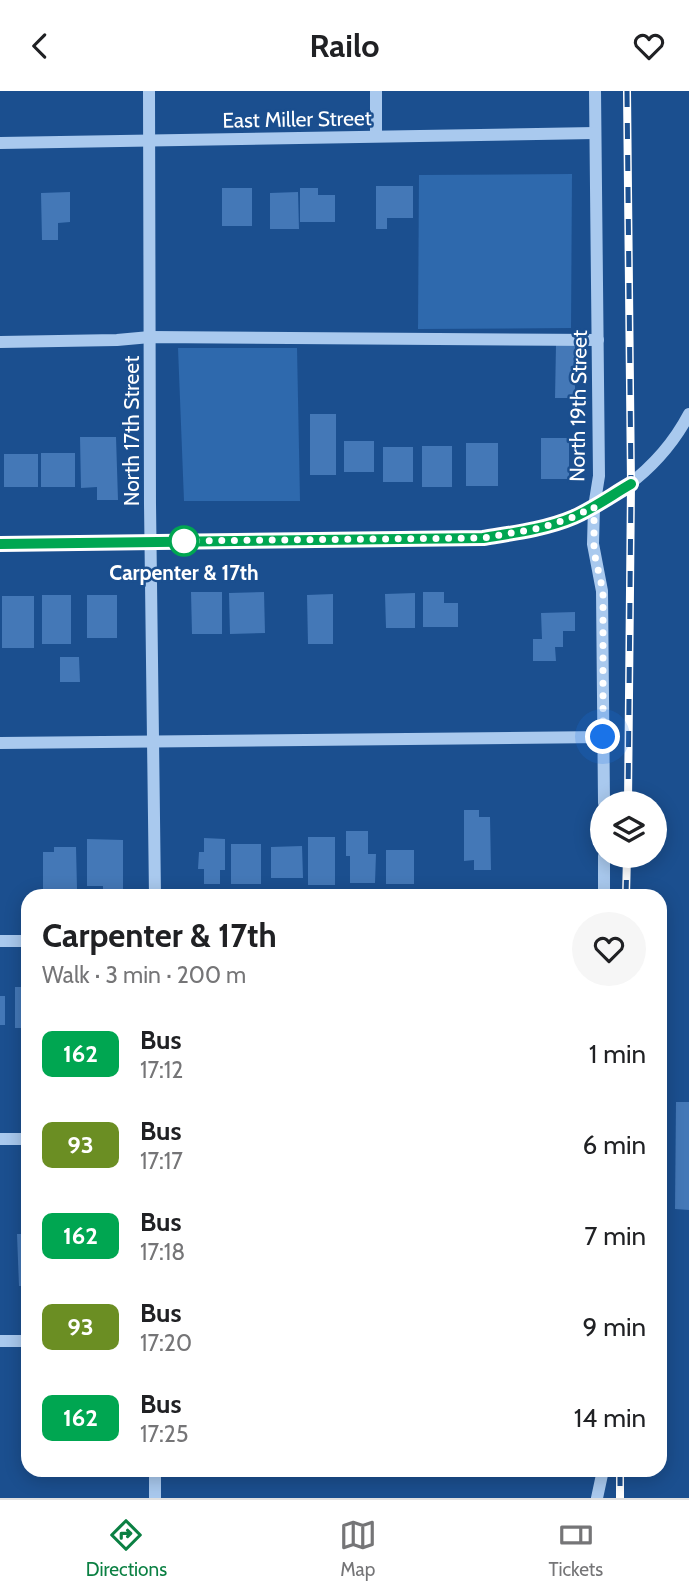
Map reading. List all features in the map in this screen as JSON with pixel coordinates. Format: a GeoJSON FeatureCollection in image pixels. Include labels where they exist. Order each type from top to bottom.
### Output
{"type":"FeatureCollection","features":[{"type":"Feature","properties":{"kind":"street","name":"North 17th Street"},"geometry":{"type":"LineString","coordinates":[[149,91],[155,889]]}},
{"type":"Feature","properties":{"kind":"street"},"geometry":{"type":"LineString","coordinates":[[376,91],[376,136]]}},
{"type":"Feature","properties":{"kind":"street","name":"North 19th Street"},"geometry":{"type":"LineString","coordinates":[[595,91],[599,476],[594,507],[594,552],[603,591],[604,791]]}},
{"type":"Feature","properties":{"kind":"street","name":"East Miller Street"},"geometry":{"type":"LineString","coordinates":[[0,143],[595,134]]}},
{"type":"Feature","properties":{"kind":"street"},"geometry":{"type":"LineString","coordinates":[[0,342],[150,337],[598,340]]}},
{"type":"Feature","properties":{"kind":"street"},"geometry":{"type":"LineString","coordinates":[[0,544],[483,538],[540,528],[594,507],[631,484],[663,453],[689,414]]}},
{"type":"Feature","properties":{"kind":"street"},"geometry":{"type":"LineString","coordinates":[[0,743],[603,737]]}},
{"type":"Feature","properties":{"kind":"street"},"geometry":{"type":"LineString","coordinates":[[604,868],[604,889]]}},
{"type":"Feature","properties":{"kind":"street"},"geometry":{"type":"LineString","coordinates":[[0,941],[21,941]]}},
{"type":"Feature","properties":{"kind":"street"},"geometry":{"type":"LineString","coordinates":[[0,1139],[21,1139]]}},
{"type":"Feature","properties":{"kind":"street"},"geometry":{"type":"LineString","coordinates":[[0,1341],[21,1341]]}},
{"type":"Feature","properties":{"kind":"street"},"geometry":{"type":"LineString","coordinates":[[155,1477],[155,1498]]}},
{"type":"Feature","properties":{"kind":"street"},"geometry":{"type":"LineString","coordinates":[[597,1498],[602,1477]]}},
{"type":"Feature","properties":{"kind":"shaded area"},"geometry":{"type":"Polygon","coordinates":[[[572,174],[571,328],[418,329],[419,175],[572,174]]]}},
{"type":"Feature","properties":{"kind":"shaded area"},"geometry":{"type":"Polygon","coordinates":[[[178,348],[297,348],[300,501],[184,501],[178,348]]]}},
{"type":"Feature","properties":{"kind":"building"},"geometry":{"type":"Polygon","coordinates":[[[376,186],[413,186],[413,218],[387,218],[387,229],[376,229],[376,186]]]}},
{"type":"Feature","properties":{"kind":"building"},"geometry":{"type":"Polygon","coordinates":[[[222,188],[252,188],[252,226],[222,226],[222,188]]]}},
{"type":"Feature","properties":{"kind":"building"},"geometry":{"type":"Polygon","coordinates":[[[300,188],[318,188],[318,195],[335,195],[335,222],[300,222],[300,188]]]}},
{"type":"Feature","properties":{"kind":"building"},"geometry":{"type":"Polygon","coordinates":[[[70,192],[70,222],[58,223],[58,240],[42,240],[41,193],[70,192]]]}},
{"type":"Feature","properties":{"kind":"building"},"geometry":{"type":"Polygon","coordinates":[[[298,192],[299,229],[270,229],[270,193],[298,192]]]}},
{"type":"Feature","properties":{"kind":"building"},"geometry":{"type":"Polygon","coordinates":[[[556,345],[575,345],[575,398],[555,398],[556,345]]]}},
{"type":"Feature","properties":{"kind":"building"},"geometry":{"type":"Polygon","coordinates":[[[310,414],[336,414],[336,475],[310,475],[310,414]]]}},
{"type":"Feature","properties":{"kind":"building"},"geometry":{"type":"Polygon","coordinates":[[[80,437],[116,437],[118,500],[97,500],[97,487],[81,488],[80,437]]]}},
{"type":"Feature","properties":{"kind":"building"},"geometry":{"type":"Polygon","coordinates":[[[541,438],[569,438],[569,479],[541,479],[541,438]]]}},
{"type":"Feature","properties":{"kind":"building"},"geometry":{"type":"Polygon","coordinates":[[[344,441],[374,441],[374,472],[344,472],[344,441]]]}},
{"type":"Feature","properties":{"kind":"building"},"geometry":{"type":"Polygon","coordinates":[[[466,443],[498,443],[498,486],[466,486],[466,443]]]}},
{"type":"Feature","properties":{"kind":"building"},"geometry":{"type":"Polygon","coordinates":[[[422,446],[452,446],[452,487],[422,487],[422,446]]]}},
{"type":"Feature","properties":{"kind":"building"},"geometry":{"type":"Polygon","coordinates":[[[383,447],[413,447],[413,482],[383,482],[383,447]]]}},
{"type":"Feature","properties":{"kind":"building"},"geometry":{"type":"Polygon","coordinates":[[[41,453],[75,453],[75,487],[41,487],[41,453]]]}},
{"type":"Feature","properties":{"kind":"building"},"geometry":{"type":"Polygon","coordinates":[[[4,454],[38,454],[38,487],[4,487],[4,454]]]}},
{"type":"Feature","properties":{"kind":"building"},"geometry":{"type":"Polygon","coordinates":[[[191,592],[222,592],[222,634],[192,634],[191,592]]]}},
{"type":"Feature","properties":{"kind":"building"},"geometry":{"type":"Polygon","coordinates":[[[264,592],[265,633],[230,634],[229,593],[264,592]]]}},
{"type":"Feature","properties":{"kind":"building"},"geometry":{"type":"Polygon","coordinates":[[[423,592],[444,592],[444,603],[458,603],[458,627],[423,627],[423,592]]]}},
{"type":"Feature","properties":{"kind":"building"},"geometry":{"type":"Polygon","coordinates":[[[415,593],[415,628],[386,628],[385,594],[415,593]]]}},
{"type":"Feature","properties":{"kind":"building"},"geometry":{"type":"Polygon","coordinates":[[[333,594],[333,644],[308,644],[307,595],[333,594]]]}},
{"type":"Feature","properties":{"kind":"building"},"geometry":{"type":"Polygon","coordinates":[[[42,595],[71,595],[71,644],[42,644],[42,595]]]}},
{"type":"Feature","properties":{"kind":"building"},"geometry":{"type":"Polygon","coordinates":[[[87,595],[117,595],[117,638],[87,638],[87,595]]]}},
{"type":"Feature","properties":{"kind":"building"},"geometry":{"type":"Polygon","coordinates":[[[2,596],[34,596],[34,648],[2,648],[2,596]]]}},
{"type":"Feature","properties":{"kind":"building"},"geometry":{"type":"Polygon","coordinates":[[[575,612],[575,631],[563,631],[563,647],[555,647],[556,661],[533,661],[533,639],[542,639],[541,613],[575,612]]]}},
{"type":"Feature","properties":{"kind":"building"},"geometry":{"type":"Polygon","coordinates":[[[60,657],[79,657],[80,682],[60,682],[60,657]]]}},
{"type":"Feature","properties":{"kind":"building"},"geometry":{"type":"Polygon","coordinates":[[[464,810],[479,810],[479,817],[490,817],[491,870],[474,870],[474,860],[464,861],[464,810]]]}},
{"type":"Feature","properties":{"kind":"building"},"geometry":{"type":"Polygon","coordinates":[[[346,831],[368,831],[368,854],[376,854],[375,883],[350,883],[346,831]]]}},
{"type":"Feature","properties":{"kind":"building"},"geometry":{"type":"Polygon","coordinates":[[[308,837],[335,837],[335,885],[308,885],[308,837]]]}},
{"type":"Feature","properties":{"kind":"building"},"geometry":{"type":"Polygon","coordinates":[[[204,838],[225,839],[225,870],[220,870],[220,884],[204,884],[204,869],[198,869],[199,852],[204,852],[204,838]]]}},
{"type":"Feature","properties":{"kind":"building"},"geometry":{"type":"Polygon","coordinates":[[[87,839],[123,840],[123,889],[87,886],[87,839]]]}},
{"type":"Feature","properties":{"kind":"building"},"geometry":{"type":"Polygon","coordinates":[[[231,844],[261,844],[261,884],[231,884],[231,844]]]}},
{"type":"Feature","properties":{"kind":"building"},"geometry":{"type":"Polygon","coordinates":[[[302,846],[303,878],[271,878],[271,847],[302,846]]]}},
{"type":"Feature","properties":{"kind":"building"},"geometry":{"type":"Polygon","coordinates":[[[54,847],[76,847],[77,889],[43,889],[43,852],[54,852],[54,847]]]}},
{"type":"Feature","properties":{"kind":"building"},"geometry":{"type":"Polygon","coordinates":[[[386,850],[414,850],[414,884],[386,884],[386,850]]]}},
{"type":"Feature","properties":{"kind":"building"},"geometry":{"type":"Polygon","coordinates":[[[15,987],[21,987],[21,1028],[15,1028],[15,987]]]}},
{"type":"Feature","properties":{"kind":"building"},"geometry":{"type":"Polygon","coordinates":[[[0,996],[5,996],[5,1025],[0,1025],[0,996]]]}},
{"type":"Feature","properties":{"kind":"building"},"geometry":{"type":"Polygon","coordinates":[[[676,1102],[689,1102],[689,1210],[675,1209],[676,1102]]]}},
{"type":"Feature","properties":{"kind":"building"},"geometry":{"type":"Polygon","coordinates":[[[17,1234],[21,1234],[21,1286],[17,1234]]]}},
{"type":"Feature","properties":{"kind":"railway"},"geometry":{"type":"LineString","coordinates":[[627,91],[631,484],[628,791]]}},
{"type":"Feature","properties":{"kind":"railway"},"geometry":{"type":"LineString","coordinates":[[626,889],[627,868]]}},
{"type":"Feature","properties":{"kind":"railway"},"geometry":{"type":"LineString","coordinates":[[620,1477],[620,1498]]}},
{"type":"Feature","properties":{"kind":"bus line","name":"162"},"geometry":{"type":"LineString","coordinates":[[0,544],[483,538],[540,528],[571,518],[631,484]]}},
{"type":"Feature","properties":{"kind":"place","name":"Carpenter & 17th"},"geometry":{"type":"Point","coordinates":[184,541]}},
{"type":"Feature","properties":{"kind":"route"},"geometry":{"type":"LineString","coordinates":[[184,541],[483,538],[540,528],[594,507],[593,544],[603,591],[603,737]]}}]}
